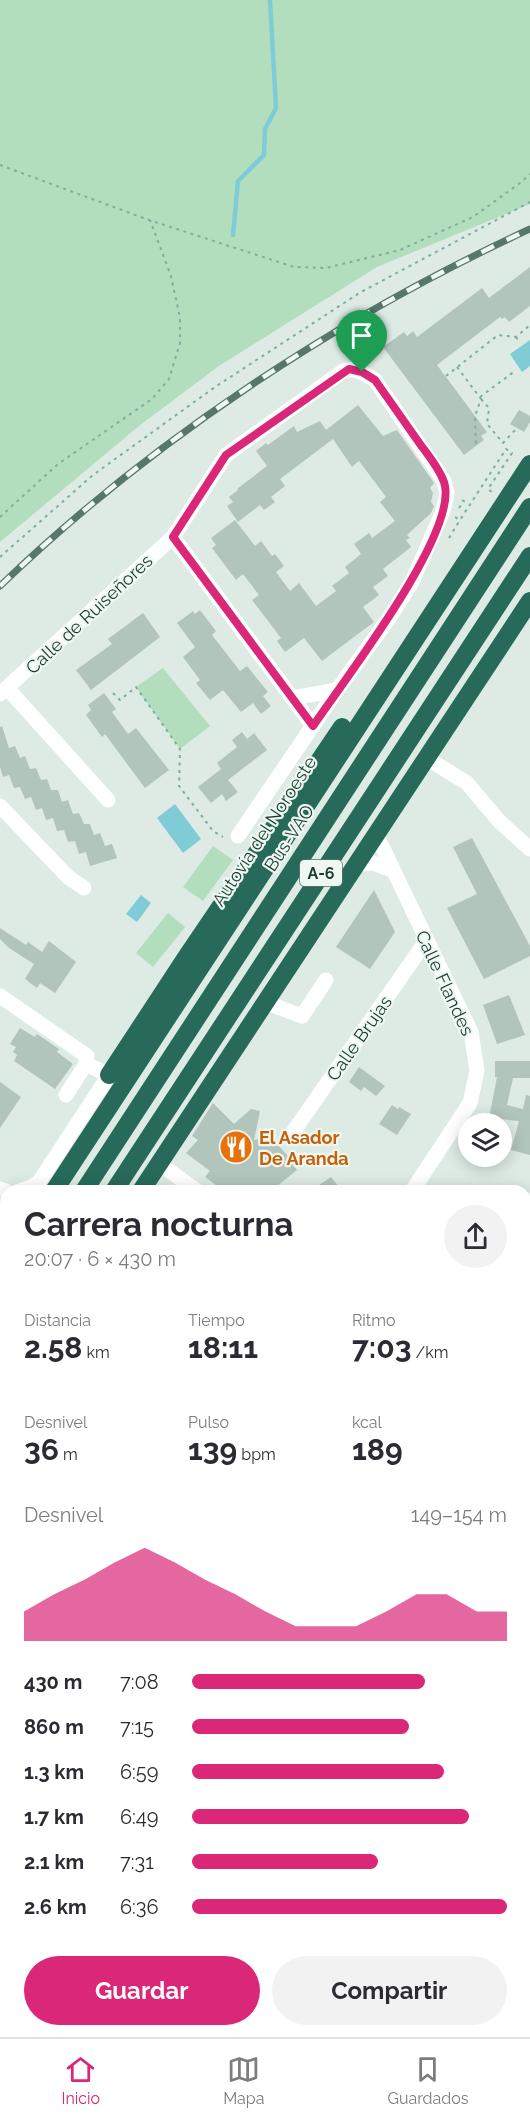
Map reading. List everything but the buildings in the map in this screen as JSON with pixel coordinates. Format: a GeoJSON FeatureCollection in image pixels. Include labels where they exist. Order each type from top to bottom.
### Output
{"type":"FeatureCollection","features":[{"type":"Feature","properties":{"kind":"highway","name":"Autovía del Noroeste"},"geometry":{"type":"LineString","coordinates":[[58,1185],[530,464]]}},
{"type":"Feature","properties":{"kind":"highway","name":"Bus-VAO"},"geometry":{"type":"LineString","coordinates":[[88,1185],[530,507]]}},
{"type":"Feature","properties":{"kind":"highway","name":"A-6"},"geometry":{"type":"LineString","coordinates":[[118,1185],[530,556]]}},
{"type":"Feature","properties":{"kind":"highway"},"geometry":{"type":"LineString","coordinates":[[145,1185],[428,759],[530,601]]}},
{"type":"Feature","properties":{"kind":"highway"},"geometry":{"type":"LineString","coordinates":[[109,1075],[185,958],[397,647],[415,640]]}},
{"type":"Feature","properties":{"kind":"street","name":"Calle de Ruiseñores"},"geometry":{"type":"LineString","coordinates":[[4,692],[173,537],[226,455],[349,369],[362,372],[375,380],[433,463],[444,481],[447,493],[443,511],[412,582],[390,617],[337,690]]}},
{"type":"Feature","properties":{"kind":"street"},"geometry":{"type":"LineString","coordinates":[[173,537],[313,726]]}},
{"type":"Feature","properties":{"kind":"street"},"geometry":{"type":"LineString","coordinates":[[292,698],[337,690]]}},
{"type":"Feature","properties":{"kind":"street"},"geometry":{"type":"LineString","coordinates":[[238,836],[337,690]]}},
{"type":"Feature","properties":{"kind":"street"},"geometry":{"type":"LineString","coordinates":[[4,692],[108,800]]}},
{"type":"Feature","properties":{"kind":"street"},"geometry":{"type":"LineString","coordinates":[[428,759],[467,783],[512,834],[530,849]]}},
{"type":"Feature","properties":{"kind":"street"},"geometry":{"type":"LineString","coordinates":[[0,806],[68,877],[84,888]]}},
{"type":"Feature","properties":{"kind":"street","name":"Calle Flandes"},"geometry":{"type":"LineString","coordinates":[[376,836],[471,1032],[477,1071],[470,1102],[416,1185]]}},
{"type":"Feature","properties":{"kind":"street"},"geometry":{"type":"LineString","coordinates":[[358,864],[373,862],[392,870]]}},
{"type":"Feature","properties":{"kind":"street","name":"Calle Brujas"},"geometry":{"type":"LineString","coordinates":[[291,1135],[426,941]]}},
{"type":"Feature","properties":{"kind":"street"},"geometry":{"type":"LineString","coordinates":[[267,1003],[302,1016],[326,980]]}},
{"type":"Feature","properties":{"kind":"street"},"geometry":{"type":"LineString","coordinates":[[0,996],[87,1056],[86,1064],[66,1095]]}},
{"type":"Feature","properties":{"kind":"street"},"geometry":{"type":"LineString","coordinates":[[35,1185],[39,1182],[109,1075],[86,1064]]}},
{"type":"Feature","properties":{"kind":"street"},"geometry":{"type":"LineString","coordinates":[[159,1163],[189,1185]]}},
{"type":"Feature","properties":{"kind":"path"},"geometry":{"type":"LineString","coordinates":[[0,165],[149,220],[294,267],[326,268],[400,250],[473,217],[530,174]]}},
{"type":"Feature","properties":{"kind":"path"},"geometry":{"type":"LineString","coordinates":[[0,557],[93,475],[215,387],[361,292],[530,202]]}},
{"type":"Feature","properties":{"kind":"path"},"geometry":{"type":"LineString","coordinates":[[0,517],[58,464],[152,399],[169,379],[180,343],[180,318],[171,276],[149,220]]}},
{"type":"Feature","properties":{"kind":"path"},"geometry":{"type":"LineString","coordinates":[[446,376],[498,335],[516,337],[530,326]]}},
{"type":"Feature","properties":{"kind":"path"},"geometry":{"type":"LineString","coordinates":[[516,337],[519,342]]}},
{"type":"Feature","properties":{"kind":"path"},"geometry":{"type":"LineString","coordinates":[[457,367],[489,408],[487,424],[503,443],[517,428]]}},
{"type":"Feature","properties":{"kind":"path"},"geometry":{"type":"LineString","coordinates":[[476,447],[475,416],[480,398],[515,371]]}},
{"type":"Feature","properties":{"kind":"path"},"geometry":{"type":"LineString","coordinates":[[448,538],[460,520]]}},
{"type":"Feature","properties":{"kind":"path"},"geometry":{"type":"LineString","coordinates":[[113,693],[120,700],[136,687],[180,749],[179,786],[214,833],[224,838],[238,836]]}},
{"type":"Feature","properties":{"kind":"green space"},"geometry":{"type":"Polygon","coordinates":[[[0,0],[530,0],[530,204],[377,267],[219,366],[139,426],[0,542],[0,0]]]}},
{"type":"Feature","properties":{"kind":"green space"},"geometry":{"type":"Polygon","coordinates":[[[163,668],[210,726],[180,749],[136,687],[163,668]]]}},
{"type":"Feature","properties":{"kind":"green space"},"geometry":{"type":"Polygon","coordinates":[[[213,846],[233,860],[203,901],[183,887],[213,846]]]}},
{"type":"Feature","properties":{"kind":"green space"},"geometry":{"type":"Polygon","coordinates":[[[168,913],[185,927],[153,967],[136,953],[168,913]]]}},
{"type":"Feature","properties":{"kind":"water"},"geometry":{"type":"Polygon","coordinates":[[[530,340],[530,366],[522,372],[510,354],[530,340]]]}},
{"type":"Feature","properties":{"kind":"water"},"geometry":{"type":"Polygon","coordinates":[[[175,804],[201,839],[183,853],[157,818],[175,804]]]}},
{"type":"Feature","properties":{"kind":"water"},"geometry":{"type":"Polygon","coordinates":[[[141,895],[151,903],[137,922],[126,914],[141,895]]]}},
{"type":"Feature","properties":{"kind":"waterway"},"geometry":{"type":"LineString","coordinates":[[233,235],[238,181],[264,155],[265,129],[276,108],[270,0]]}},
{"type":"Feature","properties":{"kind":"railway"},"geometry":{"type":"LineString","coordinates":[[0,586],[120,481],[184,432],[250,386],[318,342],[388,301],[530,229]]}},
{"type":"Feature","properties":{"kind":"place","name":"El Asador De Aranda"},"geometry":{"type":"Point","coordinates":[236,1147]}},
{"type":"Feature","properties":{"kind":"route"},"geometry":{"type":"LineString","coordinates":[[349,369],[362,372],[375,380],[433,463],[444,481],[447,493],[443,511],[412,582],[313,726],[173,537],[226,455],[343,371],[349,369]]}}]}
